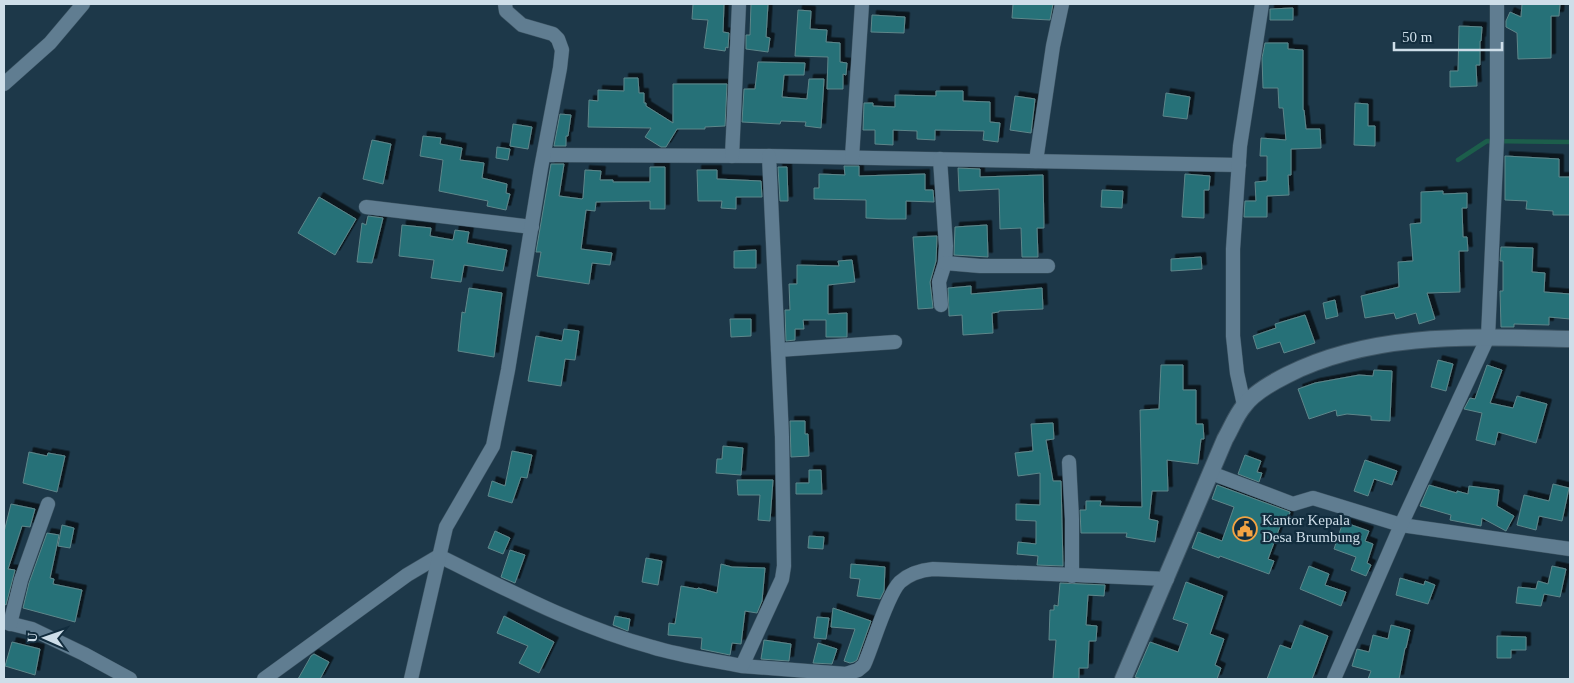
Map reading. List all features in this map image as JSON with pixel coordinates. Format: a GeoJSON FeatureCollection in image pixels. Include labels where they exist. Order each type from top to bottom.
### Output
{"type":"FeatureCollection","features":[{"type":"Feature","properties":{"kind":"street"},"geometry":{"type":"LineString","coordinates":[[4,84],[50,43],[83,4]]}},
{"type":"Feature","properties":{"kind":"street"},"geometry":{"type":"LineString","coordinates":[[411,679],[446,527],[492,446],[508,370],[560,68],[562,50],[558,39],[553,34],[516,21],[506,11],[505,4]]}},
{"type":"Feature","properties":{"kind":"street"},"geometry":{"type":"LineString","coordinates":[[732,156],[738,4]]}},
{"type":"Feature","properties":{"kind":"street"},"geometry":{"type":"LineString","coordinates":[[852,157],[862,4]]}},
{"type":"Feature","properties":{"kind":"street"},"geometry":{"type":"LineString","coordinates":[[1036,161],[1053,46],[1062,4]]}},
{"type":"Feature","properties":{"kind":"street"},"geometry":{"type":"LineString","coordinates":[[1244,405],[1237,373],[1233,336],[1233,249],[1240,146],[1262,4]]}},
{"type":"Feature","properties":{"kind":"street"},"geometry":{"type":"LineString","coordinates":[[1334,679],[1401,525],[1488,337],[1496,142],[1497,4]]}},
{"type":"Feature","properties":{"kind":"street"},"geometry":{"type":"LineString","coordinates":[[544,155],[852,157],[1239,165]]}},
{"type":"Feature","properties":{"kind":"street"},"geometry":{"type":"LineString","coordinates":[[742,666],[782,579],[784,566],[782,437],[769,156]]}},
{"type":"Feature","properties":{"kind":"street"},"geometry":{"type":"LineString","coordinates":[[940,159],[946,246],[945,263],[939,282],[941,305]]}},
{"type":"Feature","properties":{"kind":"street"},"geometry":{"type":"LineString","coordinates":[[366,206],[532,228]]}},
{"type":"Feature","properties":{"kind":"street"},"geometry":{"type":"LineString","coordinates":[[945,263],[980,266],[1048,266]]}},
{"type":"Feature","properties":{"kind":"street"},"geometry":{"type":"LineString","coordinates":[[1123,679],[1226,439],[1244,405],[1270,384],[1308,364],[1358,350],[1432,339],[1488,337],[1570,338]]}},
{"type":"Feature","properties":{"kind":"street"},"geometry":{"type":"LineString","coordinates":[[778,350],[895,342]]}},
{"type":"Feature","properties":{"kind":"street"},"geometry":{"type":"LineString","coordinates":[[1070,462],[1072,576]]}},
{"type":"Feature","properties":{"kind":"street"},"geometry":{"type":"LineString","coordinates":[[1212,473],[1293,504],[1313,498],[1401,525],[1570,549]]}},
{"type":"Feature","properties":{"kind":"street"},"geometry":{"type":"LineString","coordinates":[[48,504],[7,623],[32,629],[130,679]]}},
{"type":"Feature","properties":{"kind":"street"},"geometry":{"type":"LineString","coordinates":[[438,556],[529,601],[591,627],[653,648],[742,666],[846,674],[858,670],[864,665],[890,599],[900,582],[921,571],[933,569],[1167,579]]}},
{"type":"Feature","properties":{"kind":"street"},"geometry":{"type":"LineString","coordinates":[[264,679],[408,575],[438,556]]}},
{"type":"Feature","properties":{"kind":"building"},"geometry":{"type":"Polygon","coordinates":[[[693,4],[724,4],[723,32],[729,33],[728,48],[726,47],[725,51],[704,48],[708,20],[692,19],[693,4]]]}},
{"type":"Feature","properties":{"kind":"building"},"geometry":{"type":"Polygon","coordinates":[[[751,4],[768,4],[766,37],[770,38],[768,52],[746,49],[746,35],[750,35],[751,4]]]}},
{"type":"Feature","properties":{"kind":"building"},"geometry":{"type":"Polygon","coordinates":[[[1013,4],[1053,4],[1050,20],[1012,18],[1013,4]]]}},
{"type":"Feature","properties":{"kind":"building"},"geometry":{"type":"Polygon","coordinates":[[[1522,4],[1560,4],[1559,16],[1551,16],[1551,58],[1518,59],[1517,33],[1506,27],[1506,21],[1510,12],[1521,17],[1522,4]]]}},
{"type":"Feature","properties":{"kind":"building"},"geometry":{"type":"Polygon","coordinates":[[[1293,8],[1293,20],[1270,20],[1270,9],[1293,8]]]}},
{"type":"Feature","properties":{"kind":"building"},"geometry":{"type":"Polygon","coordinates":[[[798,10],[811,11],[810,29],[827,30],[826,42],[840,43],[840,62],[847,63],[846,75],[843,74],[843,89],[827,89],[828,57],[795,56],[798,10]]]}},
{"type":"Feature","properties":{"kind":"building"},"geometry":{"type":"Polygon","coordinates":[[[872,15],[905,17],[904,33],[871,32],[872,15]]]}},
{"type":"Feature","properties":{"kind":"building"},"geometry":{"type":"Polygon","coordinates":[[[1459,26],[1482,27],[1480,65],[1476,65],[1477,86],[1450,87],[1450,71],[1458,71],[1459,26]]]}},
{"type":"Feature","properties":{"kind":"building"},"geometry":{"type":"Polygon","coordinates":[[[1265,43],[1288,43],[1288,49],[1303,50],[1303,110],[1306,129],[1320,129],[1321,148],[1291,149],[1291,175],[1288,175],[1289,195],[1267,196],[1267,217],[1244,217],[1245,201],[1256,201],[1255,182],[1267,181],[1267,156],[1260,156],[1261,138],[1286,140],[1283,108],[1279,108],[1278,88],[1263,88],[1262,58],[1265,43]]]}},
{"type":"Feature","properties":{"kind":"building"},"geometry":{"type":"Polygon","coordinates":[[[758,62],[805,63],[804,75],[784,75],[782,97],[807,99],[809,79],[824,79],[821,128],[805,126],[806,122],[781,121],[780,124],[742,122],[744,89],[755,89],[758,62]]]}},
{"type":"Feature","properties":{"kind":"building"},"geometry":{"type":"Polygon","coordinates":[[[624,78],[638,78],[639,93],[644,93],[644,103],[646,103],[646,106],[673,123],[673,84],[727,84],[725,126],[705,127],[705,129],[677,129],[666,147],[661,147],[645,137],[651,128],[588,127],[589,100],[598,101],[598,90],[624,91],[624,78]]]}},
{"type":"Feature","properties":{"kind":"building"},"geometry":{"type":"Polygon","coordinates":[[[936,91],[963,91],[963,101],[990,102],[990,122],[1000,123],[998,142],[983,140],[984,131],[935,130],[935,140],[917,139],[917,131],[893,130],[893,145],[875,144],[875,130],[863,130],[864,103],[873,103],[873,106],[895,107],[895,95],[936,96],[936,91]]]}},
{"type":"Feature","properties":{"kind":"building"},"geometry":{"type":"Polygon","coordinates":[[[1166,93],[1190,97],[1187,119],[1163,116],[1166,93]]]}},
{"type":"Feature","properties":{"kind":"building"},"geometry":{"type":"Polygon","coordinates":[[[1015,96],[1035,99],[1031,133],[1010,130],[1015,96]]]}},
{"type":"Feature","properties":{"kind":"building"},"geometry":{"type":"Polygon","coordinates":[[[1355,103],[1368,104],[1368,126],[1375,126],[1375,146],[1354,145],[1355,103]]]}},
{"type":"Feature","properties":{"kind":"building"},"geometry":{"type":"Polygon","coordinates":[[[560,114],[571,115],[568,136],[566,136],[566,146],[554,146],[560,114]]]}},
{"type":"Feature","properties":{"kind":"building"},"geometry":{"type":"Polygon","coordinates":[[[513,124],[532,127],[528,149],[510,146],[513,124]]]}},
{"type":"Feature","properties":{"kind":"building"},"geometry":{"type":"Polygon","coordinates":[[[423,136],[441,138],[440,144],[462,148],[460,160],[484,163],[482,178],[507,184],[506,193],[510,194],[506,210],[487,206],[488,201],[439,191],[443,160],[420,156],[423,136]]]}},
{"type":"Feature","properties":{"kind":"building"},"geometry":{"type":"Polygon","coordinates":[[[372,140],[391,144],[383,184],[363,179],[372,140]]]}},
{"type":"Feature","properties":{"kind":"building"},"geometry":{"type":"Polygon","coordinates":[[[497,147],[510,149],[508,160],[496,158],[497,147]]]}},
{"type":"Feature","properties":{"kind":"building"},"geometry":{"type":"Polygon","coordinates":[[[1505,156],[1559,159],[1559,177],[1570,177],[1570,215],[1553,215],[1553,211],[1526,209],[1527,201],[1505,200],[1505,156]]]}},
{"type":"Feature","properties":{"kind":"building"},"geometry":{"type":"Polygon","coordinates":[[[551,164],[564,164],[559,196],[582,199],[585,170],[601,171],[600,180],[650,182],[650,167],[665,167],[665,209],[650,209],[650,201],[596,202],[595,211],[586,210],[581,249],[612,253],[610,265],[592,263],[589,284],[537,276],[541,252],[536,252],[551,164]]]}},
{"type":"Feature","properties":{"kind":"building"},"geometry":{"type":"Polygon","coordinates":[[[844,166],[859,166],[859,176],[925,174],[925,190],[933,190],[934,202],[906,201],[906,219],[888,219],[866,218],[866,200],[814,199],[814,188],[819,188],[819,174],[845,175],[844,166]]]}},
{"type":"Feature","properties":{"kind":"building"},"geometry":{"type":"Polygon","coordinates":[[[778,167],[787,167],[788,201],[780,201],[778,167]]]}},
{"type":"Feature","properties":{"kind":"building"},"geometry":{"type":"Polygon","coordinates":[[[958,168],[980,169],[980,177],[1043,175],[1044,228],[1037,228],[1038,257],[1022,257],[1021,228],[1000,229],[999,189],[959,191],[958,168]]]}},
{"type":"Feature","properties":{"kind":"building"},"geometry":{"type":"Polygon","coordinates":[[[697,170],[717,170],[717,179],[761,181],[762,197],[736,197],[736,209],[721,208],[722,201],[698,201],[697,170]]]}},
{"type":"Feature","properties":{"kind":"building"},"geometry":{"type":"Polygon","coordinates":[[[1185,174],[1210,176],[1209,190],[1204,190],[1204,218],[1182,217],[1185,174]]]}},
{"type":"Feature","properties":{"kind":"building"},"geometry":{"type":"Polygon","coordinates":[[[1102,190],[1123,191],[1122,208],[1101,207],[1102,190]]]}},
{"type":"Feature","properties":{"kind":"building"},"geometry":{"type":"Polygon","coordinates":[[[1443,191],[1443,194],[1467,193],[1467,208],[1462,208],[1463,237],[1467,237],[1468,251],[1459,251],[1460,292],[1427,293],[1435,319],[1419,324],[1416,313],[1396,319],[1394,313],[1365,318],[1361,296],[1399,287],[1398,262],[1413,261],[1410,224],[1421,223],[1421,192],[1443,191]]]}},
{"type":"Feature","properties":{"kind":"building"},"geometry":{"type":"Polygon","coordinates":[[[319,197],[356,219],[335,255],[298,233],[319,197]]]}},
{"type":"Feature","properties":{"kind":"building"},"geometry":{"type":"Polygon","coordinates":[[[368,216],[383,218],[372,263],[357,262],[362,223],[366,225],[368,216]]]}},
{"type":"Feature","properties":{"kind":"building"},"geometry":{"type":"Polygon","coordinates":[[[402,225],[431,228],[430,236],[453,240],[455,230],[469,232],[467,243],[507,250],[503,271],[464,265],[461,282],[431,278],[434,260],[399,256],[402,225]]]}},
{"type":"Feature","properties":{"kind":"building"},"geometry":{"type":"Polygon","coordinates":[[[987,225],[988,257],[954,255],[955,227],[987,225]]]}},
{"type":"Feature","properties":{"kind":"building"},"geometry":{"type":"Polygon","coordinates":[[[937,236],[936,261],[930,282],[933,308],[918,309],[913,237],[937,236]]]}},
{"type":"Feature","properties":{"kind":"building"},"geometry":{"type":"Polygon","coordinates":[[[1501,247],[1533,248],[1532,272],[1545,273],[1544,292],[1570,294],[1570,319],[1549,317],[1549,325],[1514,324],[1514,327],[1501,327],[1500,291],[1503,291],[1503,261],[1500,261],[1501,247]]]}},
{"type":"Feature","properties":{"kind":"building"},"geometry":{"type":"Polygon","coordinates":[[[756,250],[756,268],[734,268],[734,251],[756,250]]]}},
{"type":"Feature","properties":{"kind":"building"},"geometry":{"type":"Polygon","coordinates":[[[1201,257],[1202,269],[1171,271],[1171,259],[1201,257]]]}},
{"type":"Feature","properties":{"kind":"building"},"geometry":{"type":"Polygon","coordinates":[[[852,260],[855,282],[828,285],[828,314],[847,313],[847,337],[826,337],[826,320],[803,320],[804,329],[795,329],[795,340],[786,341],[785,310],[790,310],[789,284],[797,284],[797,265],[839,266],[838,261],[852,260]]]}},
{"type":"Feature","properties":{"kind":"building"},"geometry":{"type":"Polygon","coordinates":[[[971,286],[971,294],[1042,288],[1043,309],[992,313],[993,333],[963,335],[962,315],[949,316],[948,288],[971,286]]]}},
{"type":"Feature","properties":{"kind":"building"},"geometry":{"type":"Polygon","coordinates":[[[469,288],[502,293],[494,357],[458,351],[462,312],[465,313],[469,288]]]}},
{"type":"Feature","properties":{"kind":"building"},"geometry":{"type":"Polygon","coordinates":[[[1335,300],[1338,316],[1326,319],[1323,303],[1335,300]]]}},
{"type":"Feature","properties":{"kind":"building"},"geometry":{"type":"Polygon","coordinates":[[[1305,315],[1315,343],[1284,353],[1280,342],[1257,349],[1253,336],[1276,328],[1275,324],[1305,315]]]}},
{"type":"Feature","properties":{"kind":"building"},"geometry":{"type":"Polygon","coordinates":[[[730,319],[751,319],[751,336],[731,337],[730,319]]]}},
{"type":"Feature","properties":{"kind":"building"},"geometry":{"type":"Polygon","coordinates":[[[564,329],[579,331],[575,360],[565,359],[561,386],[528,381],[536,336],[562,341],[564,329]]]}},
{"type":"Feature","properties":{"kind":"building"},"geometry":{"type":"Polygon","coordinates":[[[1438,360],[1453,364],[1446,391],[1431,387],[1438,360]]]}},
{"type":"Feature","properties":{"kind":"building"},"geometry":{"type":"Polygon","coordinates":[[[1161,365],[1183,365],[1183,390],[1196,390],[1196,424],[1203,424],[1204,439],[1201,439],[1198,464],[1167,460],[1168,491],[1152,491],[1149,519],[1158,521],[1155,542],[1126,537],[1127,533],[1081,533],[1080,510],[1086,510],[1086,501],[1101,501],[1100,506],[1142,507],[1140,410],[1159,409],[1161,365]]]}},
{"type":"Feature","properties":{"kind":"building"},"geometry":{"type":"Polygon","coordinates":[[[1487,365],[1502,370],[1490,403],[1513,408],[1517,396],[1547,404],[1536,443],[1498,432],[1495,445],[1476,440],[1482,413],[1464,409],[1470,398],[1475,399],[1487,365]]]}},
{"type":"Feature","properties":{"kind":"building"},"geometry":{"type":"Polygon","coordinates":[[[1374,370],[1392,371],[1390,421],[1371,420],[1371,416],[1347,414],[1337,416],[1336,410],[1309,419],[1298,389],[1315,383],[1359,375],[1373,376],[1374,370]]]}},
{"type":"Feature","properties":{"kind":"building"},"geometry":{"type":"Polygon","coordinates":[[[790,421],[805,421],[805,434],[808,434],[809,456],[791,457],[790,421]]]}},
{"type":"Feature","properties":{"kind":"building"},"geometry":{"type":"Polygon","coordinates":[[[1053,423],[1054,439],[1046,440],[1053,481],[1061,481],[1063,566],[1037,565],[1038,556],[1017,554],[1018,542],[1036,544],[1036,521],[1016,520],[1016,504],[1040,505],[1040,473],[1018,476],[1015,453],[1033,451],[1031,424],[1053,423]]]}},
{"type":"Feature","properties":{"kind":"building"},"geometry":{"type":"Polygon","coordinates":[[[723,446],[743,448],[741,475],[716,473],[717,459],[722,459],[723,446]]]}},
{"type":"Feature","properties":{"kind":"building"},"geometry":{"type":"Polygon","coordinates":[[[512,451],[532,455],[527,478],[521,477],[512,503],[488,496],[492,481],[505,486],[512,451]]]}},
{"type":"Feature","properties":{"kind":"building"},"geometry":{"type":"Polygon","coordinates":[[[29,452],[47,456],[48,453],[65,456],[57,492],[23,483],[29,452]]]}},
{"type":"Feature","properties":{"kind":"building"},"geometry":{"type":"Polygon","coordinates":[[[1245,455],[1261,461],[1257,472],[1262,473],[1259,482],[1238,474],[1245,455]]]}},
{"type":"Feature","properties":{"kind":"building"},"geometry":{"type":"Polygon","coordinates":[[[1365,460],[1397,471],[1392,485],[1374,479],[1368,496],[1354,491],[1365,460]]]}},
{"type":"Feature","properties":{"kind":"building"},"geometry":{"type":"Polygon","coordinates":[[[809,470],[821,470],[822,494],[796,494],[796,483],[809,483],[809,470]]]}},
{"type":"Feature","properties":{"kind":"building"},"geometry":{"type":"Polygon","coordinates":[[[737,480],[773,480],[770,521],[758,520],[760,495],[738,495],[737,480]]]}},
{"type":"Feature","properties":{"kind":"building"},"geometry":{"type":"Polygon","coordinates":[[[1553,484],[1569,488],[1562,521],[1539,516],[1536,530],[1517,525],[1524,495],[1549,501],[1553,484]]]}},
{"type":"Feature","properties":{"kind":"building"},"geometry":{"type":"Polygon","coordinates":[[[1217,485],[1290,512],[1287,523],[1282,521],[1268,559],[1274,561],[1269,574],[1192,548],[1198,532],[1222,541],[1234,507],[1212,499],[1217,485]]]}},
{"type":"Feature","properties":{"kind":"building"},"geometry":{"type":"Polygon","coordinates":[[[1429,485],[1468,494],[1469,486],[1499,490],[1497,506],[1514,516],[1506,531],[1482,518],[1481,526],[1450,520],[1451,515],[1420,506],[1429,485]]]}},
{"type":"Feature","properties":{"kind":"building"},"geometry":{"type":"Polygon","coordinates":[[[11,504],[35,509],[30,527],[22,526],[8,569],[15,570],[6,605],[4,604],[4,532],[11,504]]]}},
{"type":"Feature","properties":{"kind":"building"},"geometry":{"type":"Polygon","coordinates":[[[1343,522],[1369,531],[1365,541],[1373,544],[1367,563],[1371,565],[1366,576],[1351,570],[1356,557],[1334,549],[1343,522]]]}},
{"type":"Feature","properties":{"kind":"building"},"geometry":{"type":"Polygon","coordinates":[[[62,525],[74,528],[70,548],[58,546],[62,525]]]}},
{"type":"Feature","properties":{"kind":"building"},"geometry":{"type":"Polygon","coordinates":[[[495,531],[510,538],[503,554],[488,548],[495,531]]]}},
{"type":"Feature","properties":{"kind":"building"},"geometry":{"type":"Polygon","coordinates":[[[47,533],[59,535],[50,578],[54,579],[53,584],[82,590],[75,622],[23,608],[29,583],[47,533]]]}},
{"type":"Feature","properties":{"kind":"building"},"geometry":{"type":"Polygon","coordinates":[[[809,536],[824,537],[823,549],[808,548],[809,536]]]}},
{"type":"Feature","properties":{"kind":"building"},"geometry":{"type":"Polygon","coordinates":[[[510,550],[525,555],[515,583],[501,577],[510,550]]]}},
{"type":"Feature","properties":{"kind":"building"},"geometry":{"type":"Polygon","coordinates":[[[646,558],[662,561],[658,585],[642,582],[646,558]]]}},
{"type":"Feature","properties":{"kind":"building"},"geometry":{"type":"Polygon","coordinates":[[[721,564],[732,567],[765,568],[762,601],[757,613],[745,611],[741,644],[732,643],[730,655],[701,649],[702,638],[668,635],[669,623],[675,624],[681,586],[717,593],[721,564]]]}},
{"type":"Feature","properties":{"kind":"building"},"geometry":{"type":"Polygon","coordinates":[[[851,564],[885,567],[884,591],[880,599],[857,596],[860,579],[850,578],[851,564]]]}},
{"type":"Feature","properties":{"kind":"building"},"geometry":{"type":"Polygon","coordinates":[[[1309,566],[1329,574],[1325,585],[1346,592],[1341,606],[1300,589],[1309,566]]]}},
{"type":"Feature","properties":{"kind":"building"},"geometry":{"type":"Polygon","coordinates":[[[1552,566],[1566,569],[1560,597],[1544,594],[1541,606],[1516,603],[1518,587],[1536,589],[1538,581],[1548,584],[1552,566]]]}},
{"type":"Feature","properties":{"kind":"building"},"geometry":{"type":"Polygon","coordinates":[[[1400,578],[1424,585],[1425,581],[1435,585],[1428,604],[1396,595],[1400,578]]]}},
{"type":"Feature","properties":{"kind":"building"},"geometry":{"type":"Polygon","coordinates":[[[1186,582],[1223,596],[1210,634],[1224,639],[1215,665],[1221,668],[1217,679],[1142,679],[1135,677],[1150,642],[1178,652],[1188,624],[1173,619],[1186,582]]]}},
{"type":"Feature","properties":{"kind":"building"},"geometry":{"type":"Polygon","coordinates":[[[1060,583],[1105,585],[1104,596],[1088,595],[1086,625],[1097,626],[1096,641],[1089,641],[1088,668],[1079,668],[1079,679],[1053,679],[1056,640],[1049,640],[1050,610],[1054,610],[1054,605],[1058,606],[1060,583]]]}},
{"type":"Feature","properties":{"kind":"building"},"geometry":{"type":"Polygon","coordinates":[[[833,608],[871,621],[857,660],[854,662],[844,661],[855,629],[831,627],[833,608]]]}},
{"type":"Feature","properties":{"kind":"building"},"geometry":{"type":"Polygon","coordinates":[[[504,616],[554,642],[539,673],[519,663],[528,646],[497,633],[504,616]]]}},
{"type":"Feature","properties":{"kind":"building"},"geometry":{"type":"Polygon","coordinates":[[[615,616],[630,619],[628,631],[613,625],[615,616]]]}},
{"type":"Feature","properties":{"kind":"building"},"geometry":{"type":"Polygon","coordinates":[[[817,617],[829,618],[826,639],[814,638],[817,617]]]}},
{"type":"Feature","properties":{"kind":"building"},"geometry":{"type":"Polygon","coordinates":[[[1300,625],[1328,636],[1312,679],[1267,679],[1280,645],[1291,649],[1300,625]]]}},
{"type":"Feature","properties":{"kind":"building"},"geometry":{"type":"Polygon","coordinates":[[[1391,625],[1410,630],[1399,679],[1368,679],[1371,671],[1352,666],[1357,649],[1369,652],[1373,635],[1388,639],[1391,625]]]}},
{"type":"Feature","properties":{"kind":"building"},"geometry":{"type":"Polygon","coordinates":[[[1497,636],[1526,637],[1526,650],[1511,650],[1511,658],[1497,658],[1497,636]]]}},
{"type":"Feature","properties":{"kind":"building"},"geometry":{"type":"Polygon","coordinates":[[[764,640],[791,644],[789,661],[761,659],[764,640]]]}},
{"type":"Feature","properties":{"kind":"building"},"geometry":{"type":"Polygon","coordinates":[[[12,642],[40,649],[35,675],[5,666],[12,642]]]}},
{"type":"Feature","properties":{"kind":"building"},"geometry":{"type":"Polygon","coordinates":[[[818,643],[837,649],[832,664],[813,663],[818,643]]]}},
{"type":"Feature","properties":{"kind":"building"},"geometry":{"type":"Polygon","coordinates":[[[314,654],[329,662],[320,679],[298,679],[311,656],[314,654]]]}},
{"type":"Feature","properties":{"kind":"waterway"},"geometry":{"type":"LineString","coordinates":[[1458,160],[1487,141],[1570,142]]}},
{"type":"Feature","properties":{"kind":"place","name":"Kantor Kepala Desa Brumbung"},"geometry":{"type":"Point","coordinates":[1245,529]}}]}
